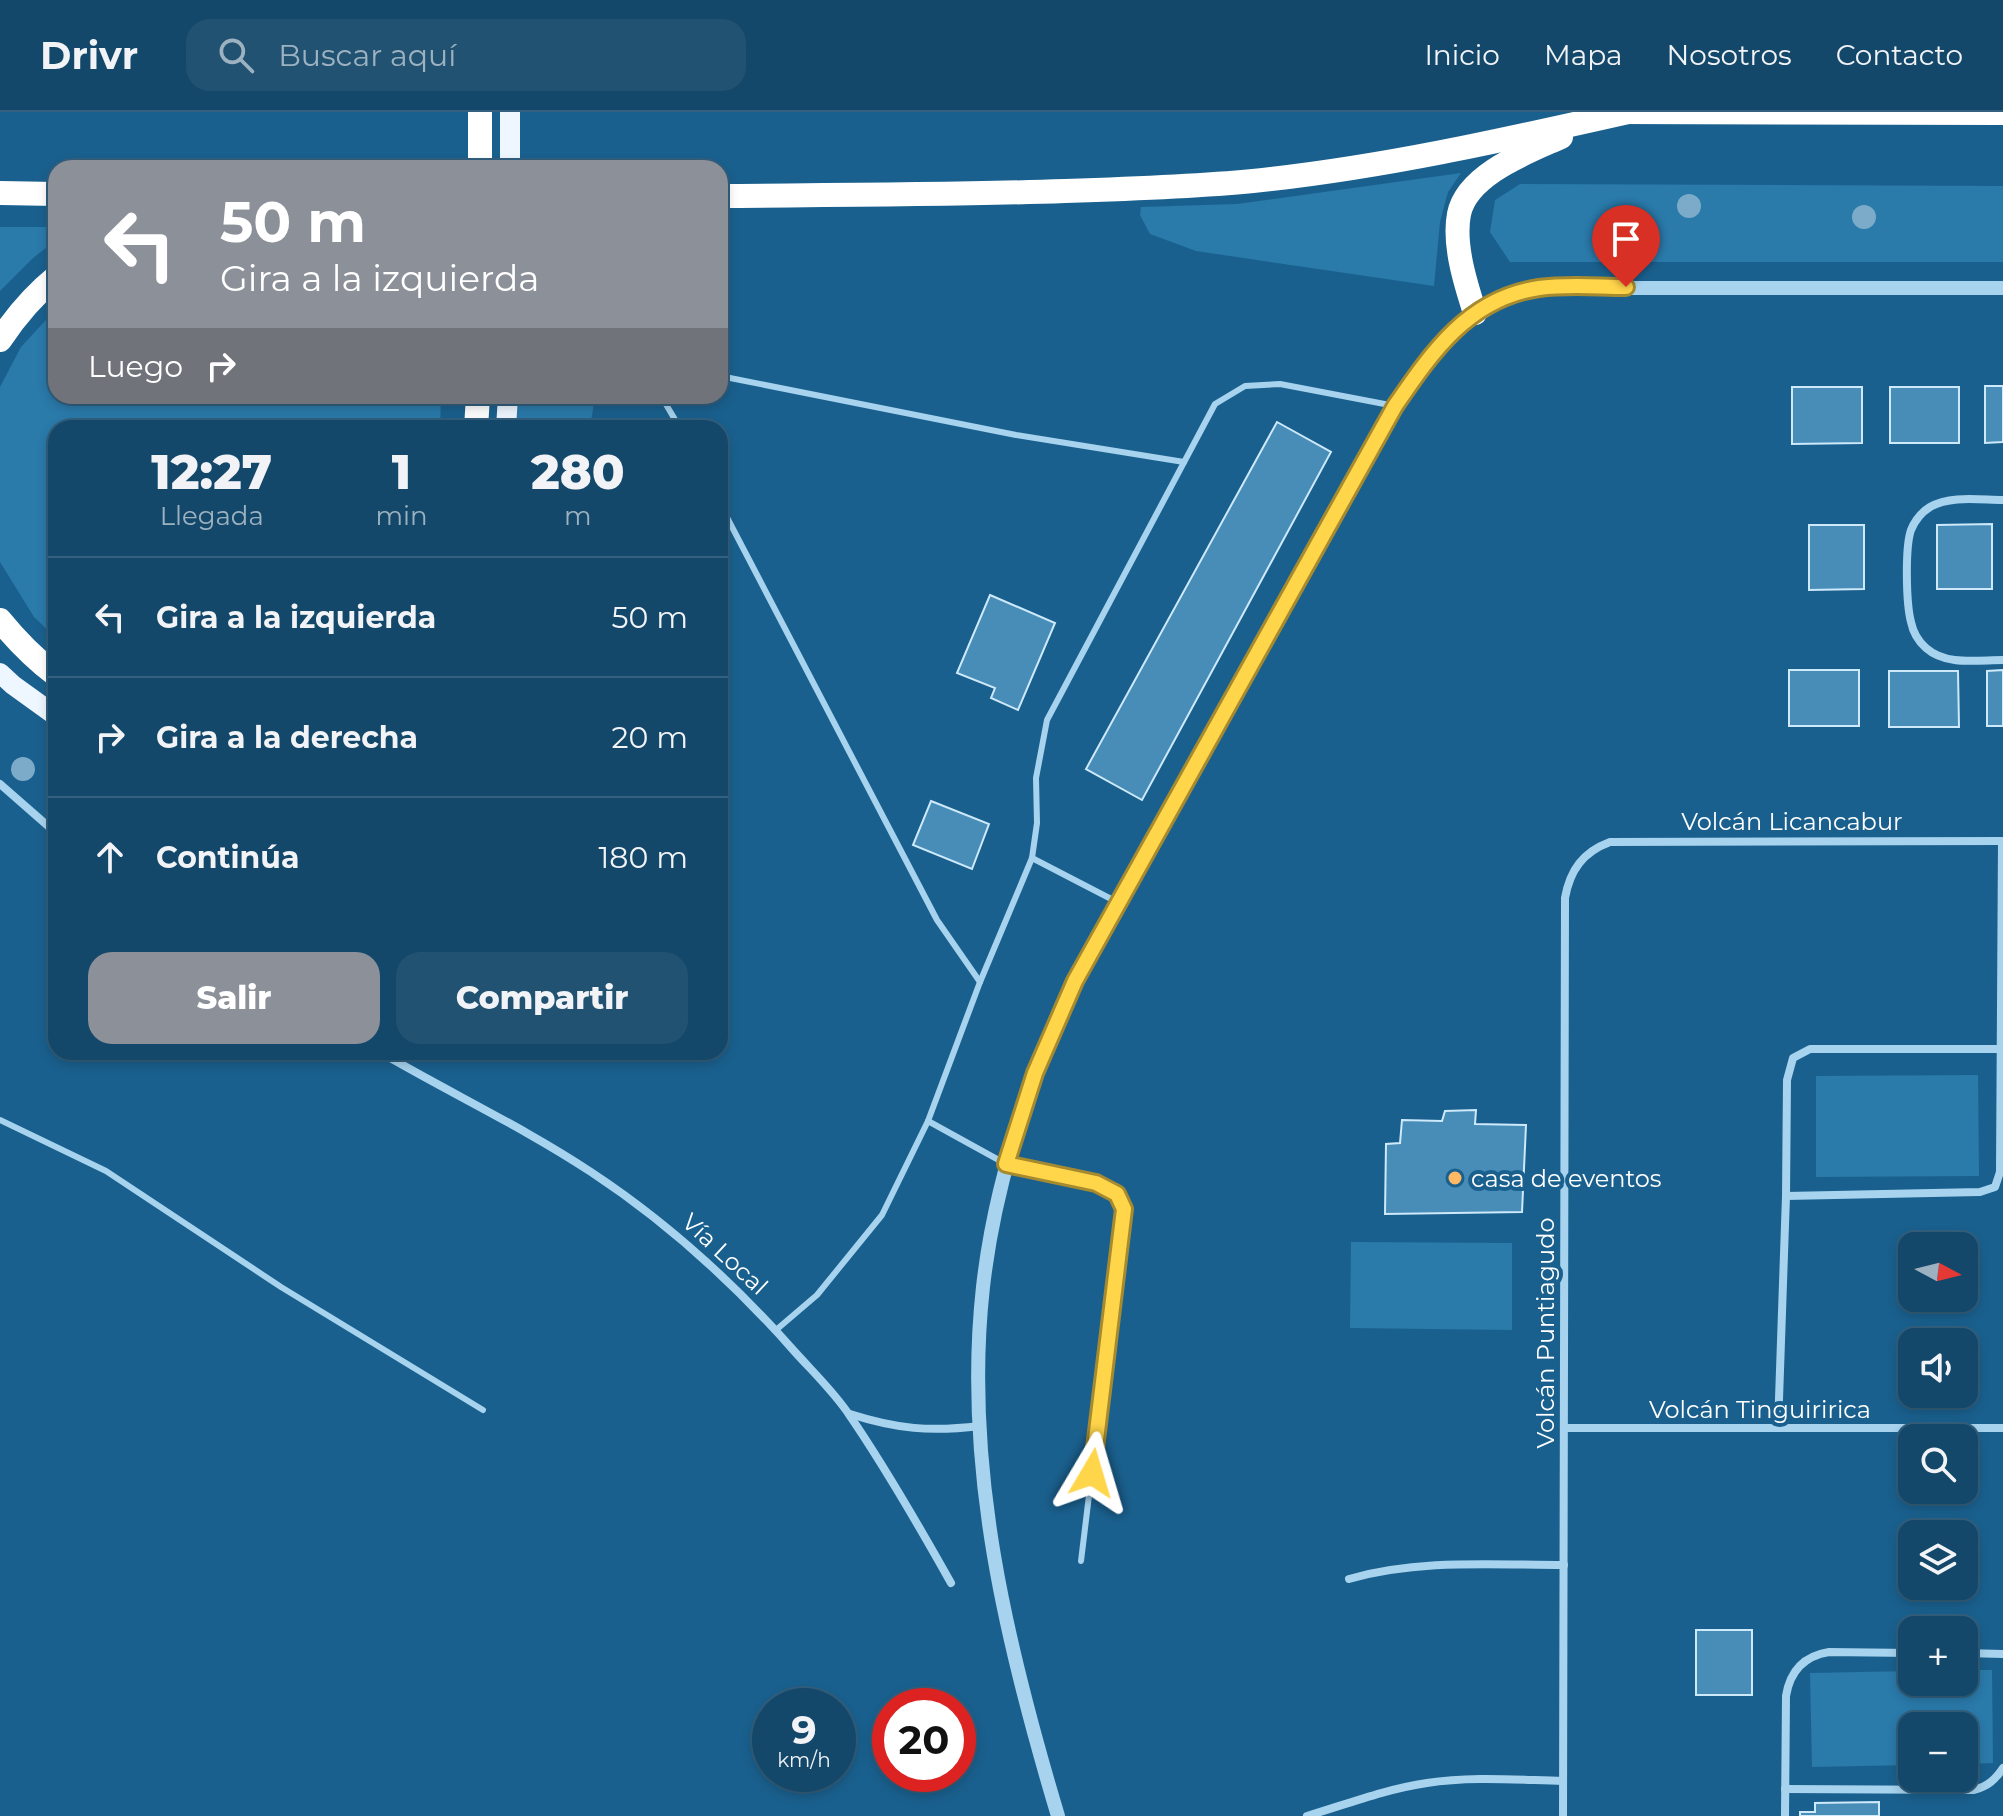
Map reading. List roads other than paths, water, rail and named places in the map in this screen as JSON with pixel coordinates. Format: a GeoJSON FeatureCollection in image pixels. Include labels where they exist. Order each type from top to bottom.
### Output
{"type":"FeatureCollection","features":[{"type":"Feature","properties":{"kind":"highway"},"geometry":{"type":"LineString","coordinates":[[480,112],[480,160]]}},
{"type":"Feature","properties":{"kind":"highway"},"geometry":{"type":"LineString","coordinates":[[1608,112],[2003,113]]}},
{"type":"Feature","properties":{"kind":"highway"},"geometry":{"type":"LineString","coordinates":[[728,196],[981,194],[1251,181],[1325,172],[1496,142],[1628,112]]}},
{"type":"Feature","properties":{"kind":"highway"},"geometry":{"type":"LineString","coordinates":[[1475,313],[1465,283],[1458,227],[1464,200],[1473,188],[1486,176],[1542,146],[1628,112]]}},
{"type":"Feature","properties":{"kind":"highway"},"geometry":{"type":"LineString","coordinates":[[0,193],[48,194]]}},
{"type":"Feature","properties":{"kind":"highway"},"geometry":{"type":"LineString","coordinates":[[0,340],[16,317],[48,284]]}},
{"type":"Feature","properties":{"kind":"highway"},"geometry":{"type":"LineString","coordinates":[[0,620],[26,650],[48,668]]}},
{"type":"Feature","properties":{"kind":"main road"},"geometry":{"type":"LineString","coordinates":[[510,112],[510,160]]}},
{"type":"Feature","properties":{"kind":"main road"},"geometry":{"type":"LineString","coordinates":[[0,673],[48,710]]}},
{"type":"Feature","properties":{"kind":"street"},"geometry":{"type":"LineString","coordinates":[[1058,1816],[1007,1622],[991,1538],[980,1426],[978,1374],[983,1284],[1006,1164],[1035,1073],[1075,981],[1395,406],[1426,360],[1475,313],[1517,293],[1540,288],[2003,288]]}},
{"type":"Feature","properties":{"kind":"street"},"geometry":{"type":"LineString","coordinates":[[2003,500],[1943,501],[1931,506],[1914,523],[1908,557],[1911,624],[1926,648],[1949,659],[2003,660]]}},
{"type":"Feature","properties":{"kind":"street"},"geometry":{"type":"LineString","coordinates":[[0,784],[48,826]]}},
{"type":"Feature","properties":{"kind":"street","name":"Volcán Licancabur"},"geometry":{"type":"LineString","coordinates":[[1585,856],[1610,842],[1627,841],[2002,841]]}},
{"type":"Feature","properties":{"kind":"street"},"geometry":{"type":"LineString","coordinates":[[1786,1196],[1980,1192],[1995,1187],[2000,1172],[2002,841]]}},
{"type":"Feature","properties":{"kind":"street","name":"Volcán Puntiagudo"},"geometry":{"type":"LineString","coordinates":[[1563,1816],[1565,898],[1574,867],[1585,856]]}},
{"type":"Feature","properties":{"kind":"street"},"geometry":{"type":"LineString","coordinates":[[1778,1428],[1787,1080],[1793,1058],[1810,1049],[2000,1049]]}},
{"type":"Feature","properties":{"kind":"street","name":"Vía Local"},"geometry":{"type":"LineString","coordinates":[[395,1060],[532,1135],[592,1172],[649,1213],[736,1288],[849,1414],[951,1583]]}},
{"type":"Feature","properties":{"kind":"street"},"geometry":{"type":"LineString","coordinates":[[849,1414],[882,1424],[916,1429],[948,1430],[980,1426]]}},
{"type":"Feature","properties":{"kind":"street","name":"Volcán Tinguiririca"},"geometry":{"type":"LineString","coordinates":[[1565,1428],[2003,1428]]}},
{"type":"Feature","properties":{"kind":"street"},"geometry":{"type":"LineString","coordinates":[[1349,1579],[1419,1565],[1564,1565]]}},
{"type":"Feature","properties":{"kind":"street"},"geometry":{"type":"LineString","coordinates":[[1785,1816],[1787,1685],[1799,1665],[1818,1654],[1829,1652],[1898,1653]]}},
{"type":"Feature","properties":{"kind":"street"},"geometry":{"type":"LineString","coordinates":[[1978,1653],[2003,1654]]}},
{"type":"Feature","properties":{"kind":"street"},"geometry":{"type":"LineString","coordinates":[[1785,1789],[1974,1790],[1997,1778],[2003,1768]]}},
{"type":"Feature","properties":{"kind":"street"},"geometry":{"type":"LineString","coordinates":[[1307,1816],[1377,1794],[1427,1783],[1466,1780],[1563,1781]]}},
{"type":"Feature","properties":{"kind":"lane"},"geometry":{"type":"LineString","coordinates":[[728,378],[1016,435],[1184,462]]}},
{"type":"Feature","properties":{"kind":"lane"},"geometry":{"type":"LineString","coordinates":[[776,1330],[817,1295],[882,1215],[928,1121],[980,982],[1032,858],[1037,823],[1036,778],[1047,720],[1215,404],[1245,386],[1280,384],[1395,406]]}},
{"type":"Feature","properties":{"kind":"lane"},"geometry":{"type":"LineString","coordinates":[[728,519],[937,920],[980,982]]}},
{"type":"Feature","properties":{"kind":"lane"},"geometry":{"type":"LineString","coordinates":[[1032,858],[1118,903]]}},
{"type":"Feature","properties":{"kind":"lane"},"geometry":{"type":"LineString","coordinates":[[0,1120],[106,1171],[281,1287],[483,1410]]}},
{"type":"Feature","properties":{"kind":"lane"},"geometry":{"type":"LineString","coordinates":[[928,1121],[1006,1164],[1096,1183],[1117,1194],[1124,1209],[1081,1561]]}},
{"type":"Feature","properties":{"kind":"place","name":"casa de eventos"},"geometry":{"type":"Point","coordinates":[1455,1178]}}]}
